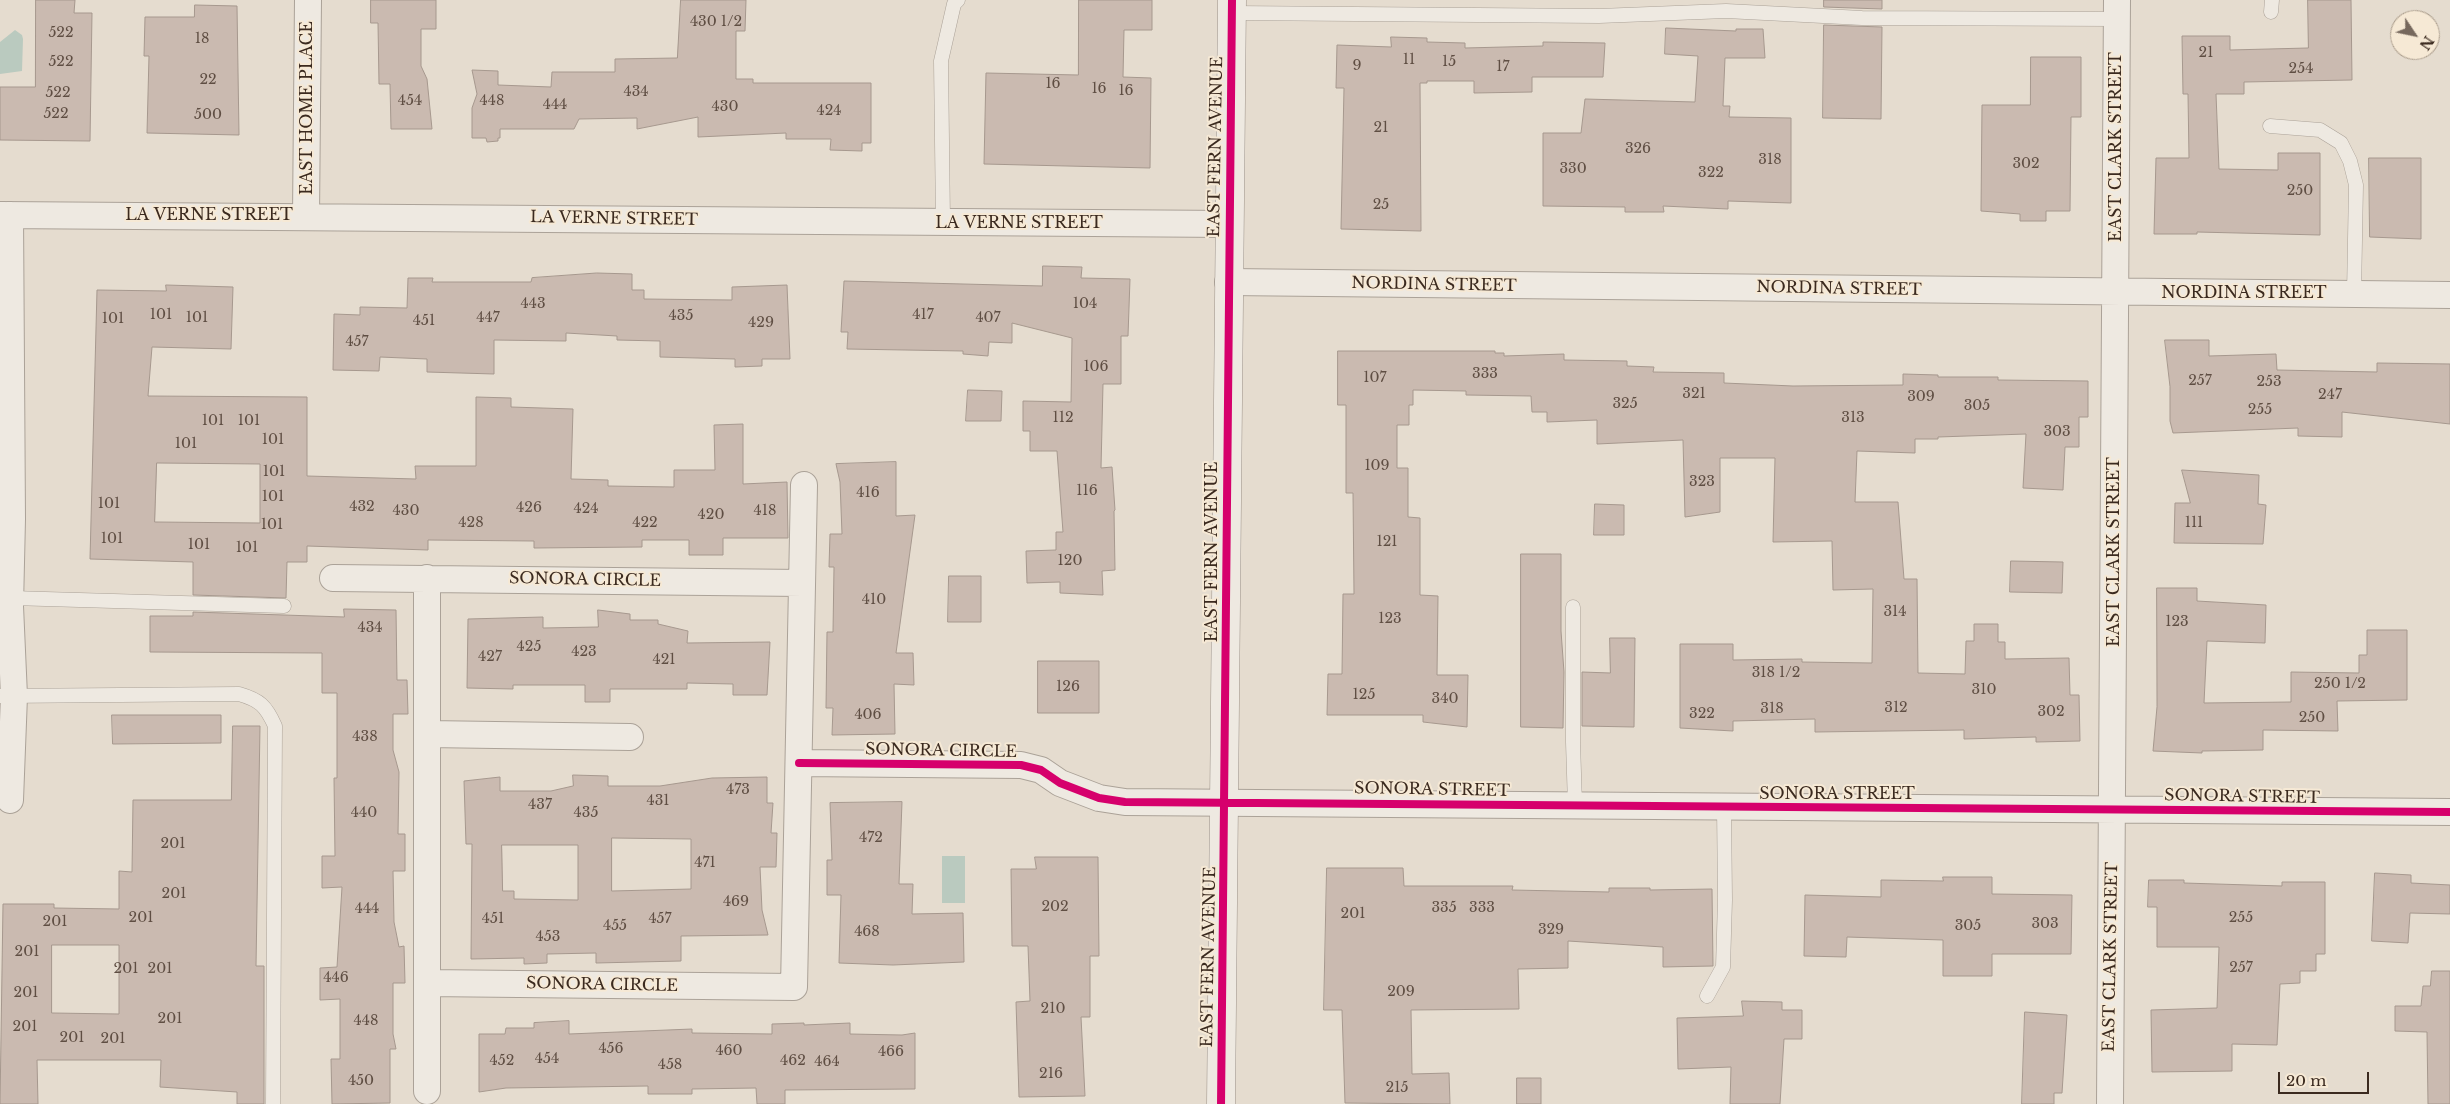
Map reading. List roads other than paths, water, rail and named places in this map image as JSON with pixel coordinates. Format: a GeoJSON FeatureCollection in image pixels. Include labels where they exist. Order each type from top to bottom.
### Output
{"type":"FeatureCollection","features":[{"type":"Feature","properties":{"kind":"street","name":"EAST HOME PLACE"},"geometry":{"type":"LineString","coordinates":[[306,216],[308,0]]}},
{"type":"Feature","properties":{"kind":"street","name":"EAST FERN AVENUE"},"geometry":{"type":"LineString","coordinates":[[1221,1104],[1232,7]]}},
{"type":"Feature","properties":{"kind":"street","name":"EAST CLARK STREET"},"geometry":{"type":"LineString","coordinates":[[2110,1104],[2117,10]]}},
{"type":"Feature","properties":{"kind":"street","name":"LA VERNE STREET"},"geometry":{"type":"LineString","coordinates":[[5,215],[1229,224]]}},
{"type":"Feature","properties":{"kind":"street"},"geometry":{"type":"LineString","coordinates":[[5,215],[12,509],[7,696],[10,800]]}},
{"type":"Feature","properties":{"kind":"street","name":"NORDINA STREET"},"geometry":{"type":"LineString","coordinates":[[1228,282],[2450,295]]}},
{"type":"Feature","properties":{"kind":"street","name":"SONORA CIRCLE"},"geometry":{"type":"LineString","coordinates":[[427,983],[794,987],[804,484]]}},
{"type":"Feature","properties":{"kind":"street","name":"SONORA CIRCLE"},"geometry":{"type":"LineString","coordinates":[[333,578],[802,583]]}},
{"type":"Feature","properties":{"kind":"street"},"geometry":{"type":"LineString","coordinates":[[427,578],[427,1091]]}},
{"type":"Feature","properties":{"kind":"street"},"geometry":{"type":"LineString","coordinates":[[428,734],[630,737]]}},
{"type":"Feature","properties":{"kind":"street","name":"SONORA CIRCLE"},"geometry":{"type":"LineString","coordinates":[[799,763],[1021,765],[1041,770],[1060,783],[1099,798],[1124,802],[1225,802]]}},
{"type":"Feature","properties":{"kind":"street","name":"SONORA STREET"},"geometry":{"type":"LineString","coordinates":[[1225,802],[2450,812]]}},
{"type":"Feature","properties":{"kind":"lane"},"geometry":{"type":"LineString","coordinates":[[942,222],[941,61],[954,4],[958,0]]}},
{"type":"Feature","properties":{"kind":"lane"},"geometry":{"type":"LineString","coordinates":[[1232,7],[1599,16],[1726,11],[1862,18],[2117,10]]}},
{"type":"Feature","properties":{"kind":"lane"},"geometry":{"type":"LineString","coordinates":[[2270,126],[2320,130],[2341,143],[2350,161],[2356,184],[2354,294]]}},
{"type":"Feature","properties":{"kind":"lane"},"geometry":{"type":"LineString","coordinates":[[11,598],[284,606]]}},
{"type":"Feature","properties":{"kind":"lane"},"geometry":{"type":"LineString","coordinates":[[1573,607],[1575,805]]}},
{"type":"Feature","properties":{"kind":"lane"},"geometry":{"type":"LineString","coordinates":[[7,696],[239,694],[255,699],[268,711],[275,726],[273,1104]]}},
{"type":"Feature","properties":{"kind":"lane"},"geometry":{"type":"LineString","coordinates":[[1708,996],[1723,967],[1724,806]]}}]}
